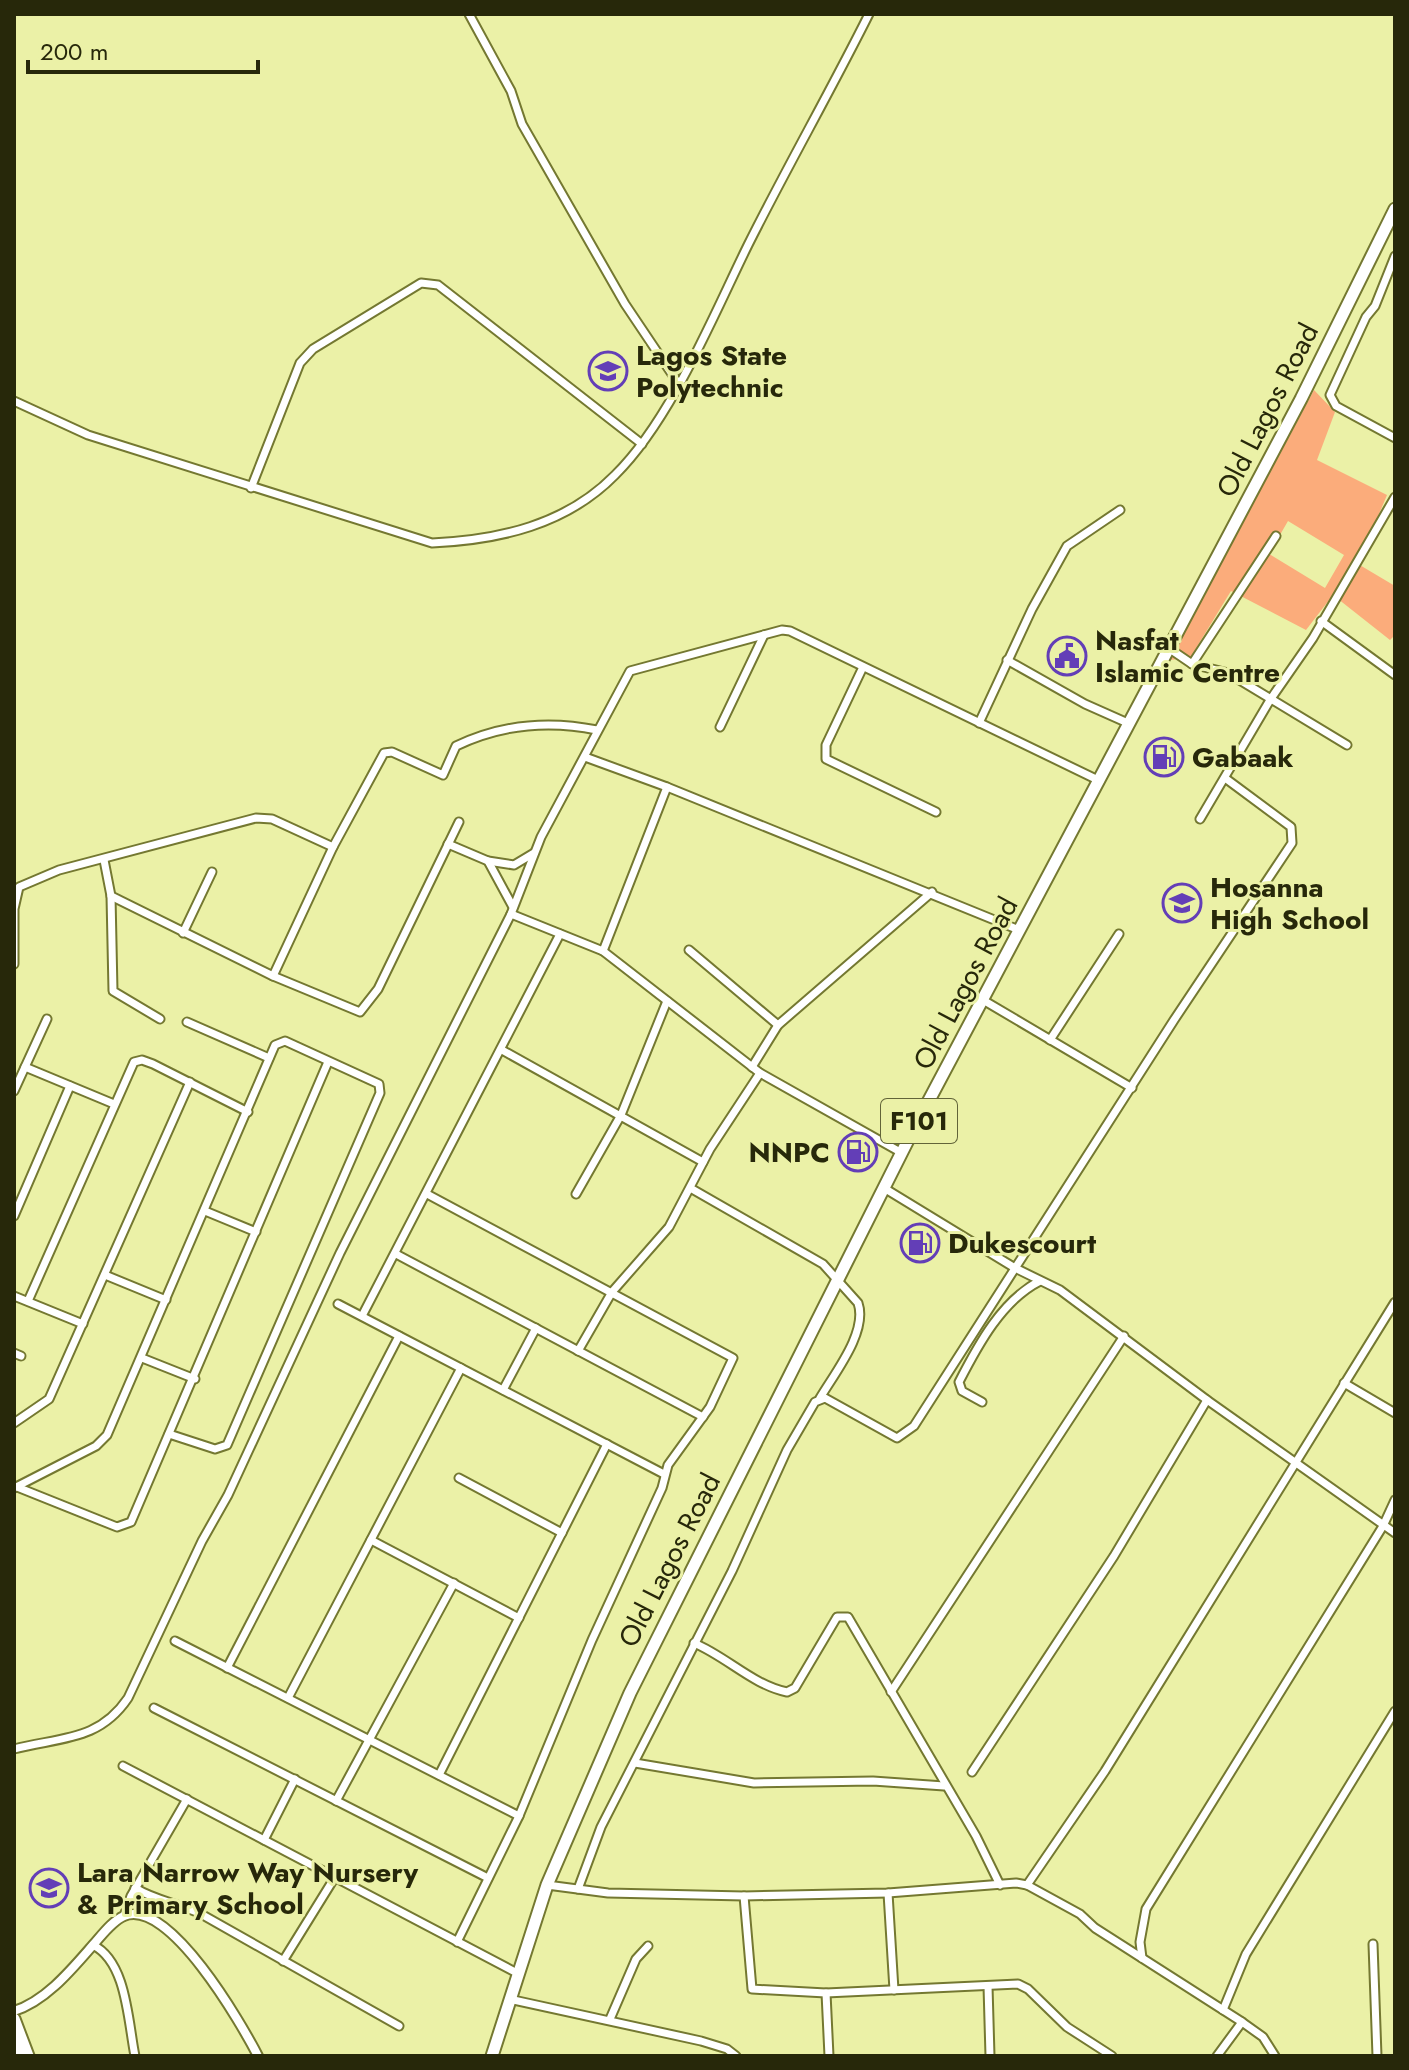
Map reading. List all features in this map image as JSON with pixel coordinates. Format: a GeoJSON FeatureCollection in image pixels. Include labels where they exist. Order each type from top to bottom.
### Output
{"type":"FeatureCollection","features":[{"type":"Feature","properties":{"kind":"main road","name":"Old Lagos Road"},"geometry":{"type":"LineString","coordinates":[[492,2056],[547,1885],[630,1693],[902,1153],[1301,399],[1395,209]]}},
{"type":"Feature","properties":{"kind":"main road"},"geometry":{"type":"LineString","coordinates":[[14,2019],[28,2056]]}},
{"type":"Feature","properties":{"kind":"main road"},"geometry":{"type":"LineString","coordinates":[[14,2036],[18,2056]]}},
{"type":"Feature","properties":{"kind":"street"},"geometry":{"type":"LineString","coordinates":[[469,14],[511,91],[522,124],[605,270],[678,383]]}},
{"type":"Feature","properties":{"kind":"street"},"geometry":{"type":"LineString","coordinates":[[14,401],[88,435],[432,543],[474,540],[535,526],[565,511],[614,476],[642,444],[678,383],[869,14]]}},
{"type":"Feature","properties":{"kind":"street"},"geometry":{"type":"LineString","coordinates":[[1395,256],[1375,306],[1366,317],[1330,395],[1331,402],[1395,438]]}},
{"type":"Feature","properties":{"kind":"street"},"geometry":{"type":"LineString","coordinates":[[251,488],[300,363],[313,349],[421,283],[438,285],[642,444]]}},
{"type":"Feature","properties":{"kind":"street"},"geometry":{"type":"LineString","coordinates":[[1200,819],[1270,700],[1313,638],[1395,497]]}},
{"type":"Feature","properties":{"kind":"street"},"geometry":{"type":"LineString","coordinates":[[979,723],[1007,660],[1070,542],[1120,510]]}},
{"type":"Feature","properties":{"kind":"street"},"geometry":{"type":"LineString","coordinates":[[1192,664],[1276,536]]}},
{"type":"Feature","properties":{"kind":"street"},"geometry":{"type":"LineString","coordinates":[[1321,621],[1395,675]]}},
{"type":"Feature","properties":{"kind":"street"},"geometry":{"type":"LineString","coordinates":[[14,1749],[100,1729],[113,1719],[128,1698],[202,1541],[228,1495],[340,1253],[512,911],[535,852],[630,671],[764,635],[790,631],[1100,781]]}},
{"type":"Feature","properties":{"kind":"street"},"geometry":{"type":"LineString","coordinates":[[720,727],[764,635]]}},
{"type":"Feature","properties":{"kind":"street"},"geometry":{"type":"LineString","coordinates":[[1170,649],[1192,664],[1228,673],[1347,745]]}},
{"type":"Feature","properties":{"kind":"street"},"geometry":{"type":"LineString","coordinates":[[1007,660],[1085,704],[1130,724]]}},
{"type":"Feature","properties":{"kind":"street"},"geometry":{"type":"LineString","coordinates":[[863,667],[826,745],[826,759],[936,812]]}},
{"type":"Feature","properties":{"kind":"street"},"geometry":{"type":"LineString","coordinates":[[273,976],[333,847],[384,753],[392,752],[443,775],[456,746],[504,730],[528,724],[564,724],[597,730]]}},
{"type":"Feature","properties":{"kind":"street"},"geometry":{"type":"LineString","coordinates":[[585,757],[932,892],[1019,930]]}},
{"type":"Feature","properties":{"kind":"street"},"geometry":{"type":"LineString","coordinates":[[820,1398],[830,1400],[891,1437],[905,1437],[1292,843],[1291,827],[1225,778]]}},
{"type":"Feature","properties":{"kind":"street"},"geometry":{"type":"LineString","coordinates":[[603,951],[667,787]]}},
{"type":"Feature","properties":{"kind":"street"},"geometry":{"type":"LineString","coordinates":[[14,964],[14,909],[19,887],[59,870],[264,817],[333,847]]}},
{"type":"Feature","properties":{"kind":"street"},"geometry":{"type":"LineString","coordinates":[[111,896],[353,1012],[365,1009],[459,822]]}},
{"type":"Feature","properties":{"kind":"street"},"geometry":{"type":"LineString","coordinates":[[448,844],[488,861],[514,865],[535,852]]}},
{"type":"Feature","properties":{"kind":"street"},"geometry":{"type":"LineString","coordinates":[[104,860],[111,896],[113,991],[160,1019]]}},
{"type":"Feature","properties":{"kind":"street"},"geometry":{"type":"LineString","coordinates":[[488,861],[512,911],[603,951],[760,1073],[902,1153]]}},
{"type":"Feature","properties":{"kind":"street"},"geometry":{"type":"LineString","coordinates":[[183,933],[212,872]]}},
{"type":"Feature","properties":{"kind":"street"},"geometry":{"type":"LineString","coordinates":[[752,1067],[778,1025],[932,892]]}},
{"type":"Feature","properties":{"kind":"street"},"geometry":{"type":"LineString","coordinates":[[362,1316],[560,934]]}},
{"type":"Feature","properties":{"kind":"street"},"geometry":{"type":"LineString","coordinates":[[1050,1040],[1119,934]]}},
{"type":"Feature","properties":{"kind":"street"},"geometry":{"type":"LineString","coordinates":[[689,950],[778,1025]]}},
{"type":"Feature","properties":{"kind":"street"},"geometry":{"type":"LineString","coordinates":[[983,1000],[1132,1088]]}},
{"type":"Feature","properties":{"kind":"street"},"geometry":{"type":"LineString","coordinates":[[576,1194],[621,1115],[667,1001]]}},
{"type":"Feature","properties":{"kind":"street"},"geometry":{"type":"LineString","coordinates":[[14,1091],[47,1019]]}},
{"type":"Feature","properties":{"kind":"street"},"geometry":{"type":"LineString","coordinates":[[187,1022],[269,1058]]}},
{"type":"Feature","properties":{"kind":"street"},"geometry":{"type":"LineString","coordinates":[[15,1487],[102,1441],[142,1358],[269,1058],[275,1045],[285,1041],[381,1088],[227,1445],[215,1449],[169,1434]]}},
{"type":"Feature","properties":{"kind":"street"},"geometry":{"type":"LineString","coordinates":[[502,1050],[703,1162]]}},
{"type":"Feature","properties":{"kind":"street"},"geometry":{"type":"LineString","coordinates":[[28,1301],[114,1104],[137,1060],[190,1082],[248,1112]]}},
{"type":"Feature","properties":{"kind":"street"},"geometry":{"type":"LineString","coordinates":[[15,1487],[124,1527],[135,1513],[195,1379],[328,1062]]}},
{"type":"Feature","properties":{"kind":"street"},"geometry":{"type":"LineString","coordinates":[[25,1067],[114,1104]]}},
{"type":"Feature","properties":{"kind":"street"},"geometry":{"type":"LineString","coordinates":[[578,1351],[612,1292],[669,1227],[692,1189],[703,1162],[760,1073]]}},
{"type":"Feature","properties":{"kind":"street"},"geometry":{"type":"LineString","coordinates":[[14,1423],[49,1399],[190,1082]]}},
{"type":"Feature","properties":{"kind":"street"},"geometry":{"type":"LineString","coordinates":[[14,1216],[70,1086]]}},
{"type":"Feature","properties":{"kind":"street"},"geometry":{"type":"LineString","coordinates":[[884,1188],[1015,1268],[1060,1290],[1207,1400],[1395,1533]]}},
{"type":"Feature","properties":{"kind":"street"},"geometry":{"type":"LineString","coordinates":[[578,1889],[601,1827],[780,1473],[787,1450],[854,1338],[861,1312],[854,1296],[823,1264],[692,1189]]}},
{"type":"Feature","properties":{"kind":"street"},"geometry":{"type":"LineString","coordinates":[[427,1194],[733,1358],[703,1417],[684,1440],[664,1474],[657,1500],[592,1640],[519,1816],[457,1942]]}},
{"type":"Feature","properties":{"kind":"street"},"geometry":{"type":"LineString","coordinates":[[205,1211],[256,1232]]}},
{"type":"Feature","properties":{"kind":"street"},"geometry":{"type":"LineString","coordinates":[[396,1254],[703,1417]]}},
{"type":"Feature","properties":{"kind":"street"},"geometry":{"type":"LineString","coordinates":[[105,1275],[166,1300]]}},
{"type":"Feature","properties":{"kind":"street"},"geometry":{"type":"LineString","coordinates":[[982,1402],[962,1391],[959,1382],[1000,1313],[1025,1288],[1040,1281]]}},
{"type":"Feature","properties":{"kind":"street"},"geometry":{"type":"LineString","coordinates":[[14,1296],[83,1324]]}},
{"type":"Feature","properties":{"kind":"street"},"geometry":{"type":"LineString","coordinates":[[1027,1885],[1105,1771],[1395,1302]]}},
{"type":"Feature","properties":{"kind":"street"},"geometry":{"type":"LineString","coordinates":[[338,1304],[664,1474]]}},
{"type":"Feature","properties":{"kind":"street"},"geometry":{"type":"LineString","coordinates":[[503,1390],[536,1328]]}},
{"type":"Feature","properties":{"kind":"street"},"geometry":{"type":"LineString","coordinates":[[227,1668],[399,1336]]}},
{"type":"Feature","properties":{"kind":"street"},"geometry":{"type":"LineString","coordinates":[[891,1692],[1124,1336]]}},
{"type":"Feature","properties":{"kind":"street"},"geometry":{"type":"LineString","coordinates":[[142,1358],[195,1379]]}},
{"type":"Feature","properties":{"kind":"street"},"geometry":{"type":"LineString","coordinates":[[288,1698],[461,1368]]}},
{"type":"Feature","properties":{"kind":"street"},"geometry":{"type":"LineString","coordinates":[[1344,1383],[1395,1413]]}},
{"type":"Feature","properties":{"kind":"street"},"geometry":{"type":"LineString","coordinates":[[972,1772],[1106,1569],[1207,1400]]}},
{"type":"Feature","properties":{"kind":"street"},"geometry":{"type":"LineString","coordinates":[[439,1775],[607,1444]]}},
{"type":"Feature","properties":{"kind":"street"},"geometry":{"type":"LineString","coordinates":[[459,1478],[562,1533]]}},
{"type":"Feature","properties":{"kind":"street"},"geometry":{"type":"LineString","coordinates":[[1142,1958],[1140,1942],[1146,1909],[1383,1526],[1395,1500]]}},
{"type":"Feature","properties":{"kind":"street"},"geometry":{"type":"LineString","coordinates":[[371,1540],[519,1618]]}},
{"type":"Feature","properties":{"kind":"street"},"geometry":{"type":"LineString","coordinates":[[336,1801],[454,1583]]}},
{"type":"Feature","properties":{"kind":"street"},"geometry":{"type":"LineString","coordinates":[[694,1643],[744,1669],[769,1688],[787,1692],[795,1688],[837,1617],[843,1615],[854,1625],[944,1786],[976,1836],[1000,1885]]}},
{"type":"Feature","properties":{"kind":"street"},"geometry":{"type":"LineString","coordinates":[[175,1641],[519,1816]]}},
{"type":"Feature","properties":{"kind":"street"},"geometry":{"type":"LineString","coordinates":[[154,1708],[488,1878]]}},
{"type":"Feature","properties":{"kind":"street"},"geometry":{"type":"LineString","coordinates":[[1223,2010],[1246,1954],[1395,1711]]}},
{"type":"Feature","properties":{"kind":"street"},"geometry":{"type":"LineString","coordinates":[[635,1763],[754,1783],[873,1781],[944,1786]]}},
{"type":"Feature","properties":{"kind":"street"},"geometry":{"type":"LineString","coordinates":[[123,1766],[517,1973]]}},
{"type":"Feature","properties":{"kind":"street"},"geometry":{"type":"LineString","coordinates":[[264,1840],[295,1779]]}},
{"type":"Feature","properties":{"kind":"street"},"geometry":{"type":"LineString","coordinates":[[14,2011],[28,2007],[45,1993],[124,1916],[135,1888],[187,1799]]}},
{"type":"Feature","properties":{"kind":"street"},"geometry":{"type":"LineString","coordinates":[[283,1961],[335,1877]]}},
{"type":"Feature","properties":{"kind":"street"},"geometry":{"type":"LineString","coordinates":[[547,1885],[639,1895],[744,1896],[888,1893],[1027,1885],[1080,1914],[1242,2022],[1263,2037],[1275,2056]]}},
{"type":"Feature","properties":{"kind":"street"},"geometry":{"type":"LineString","coordinates":[[135,1888],[153,1899],[179,1903],[201,1914],[399,2026]]}},
{"type":"Feature","properties":{"kind":"street"},"geometry":{"type":"LineString","coordinates":[[888,1893],[894,1990]]}},
{"type":"Feature","properties":{"kind":"street"},"geometry":{"type":"LineString","coordinates":[[744,1896],[752,1989],[826,1993],[1022,1985],[1058,2020],[1112,2056]]}},
{"type":"Feature","properties":{"kind":"street"},"geometry":{"type":"LineString","coordinates":[[124,1916],[146,1917],[188,1951],[237,2016],[258,2056]]}},
{"type":"Feature","properties":{"kind":"street"},"geometry":{"type":"LineString","coordinates":[[1373,1944],[1377,2056]]}},
{"type":"Feature","properties":{"kind":"street"},"geometry":{"type":"LineString","coordinates":[[93,1945],[106,1952],[114,1966],[135,2056]]}},
{"type":"Feature","properties":{"kind":"street"},"geometry":{"type":"LineString","coordinates":[[610,2019],[636,1959],[648,1946]]}},
{"type":"Feature","properties":{"kind":"street"},"geometry":{"type":"LineString","coordinates":[[988,1986],[990,2056]]}},
{"type":"Feature","properties":{"kind":"street"},"geometry":{"type":"LineString","coordinates":[[826,1993],[829,2056]]}},
{"type":"Feature","properties":{"kind":"street"},"geometry":{"type":"LineString","coordinates":[[509,1999],[701,2041],[727,2049],[736,2056]]}},
{"type":"Feature","properties":{"kind":"street"},"geometry":{"type":"LineString","coordinates":[[1217,2056],[1242,2022]]}},
{"type":"Feature","properties":{"kind":"shaded area"},"geometry":{"type":"Polygon","coordinates":[[[1314,390],[1335,412],[1317,460],[1387,495],[1358,564],[1395,586],[1395,635],[1390,640],[1333,595],[1306,630],[1231,591],[1190,658],[1169,660],[1314,390]],[[1288,521],[1269,554],[1325,588],[1344,555],[1288,521]]]}},
{"type":"Feature","properties":{"kind":"place","name":"Lagos State Polytechnic"},"geometry":{"type":"Point","coordinates":[608,371]}},
{"type":"Feature","properties":{"kind":"place","name":"Nasfat Islamic Centre"},"geometry":{"type":"Point","coordinates":[1067,656]}},
{"type":"Feature","properties":{"kind":"place","name":"Gabaak"},"geometry":{"type":"Point","coordinates":[1164,757]}},
{"type":"Feature","properties":{"kind":"place","name":"Hosanna High School"},"geometry":{"type":"Point","coordinates":[1182,903]}},
{"type":"Feature","properties":{"kind":"place","name":"NNPC"},"geometry":{"type":"Point","coordinates":[858,1152]}},
{"type":"Feature","properties":{"kind":"place","name":"Dukescourt"},"geometry":{"type":"Point","coordinates":[920,1243]}},
{"type":"Feature","properties":{"kind":"place","name":"Lara Narrow Way Nursery & Primary School"},"geometry":{"type":"Point","coordinates":[49,1888]}}]}
